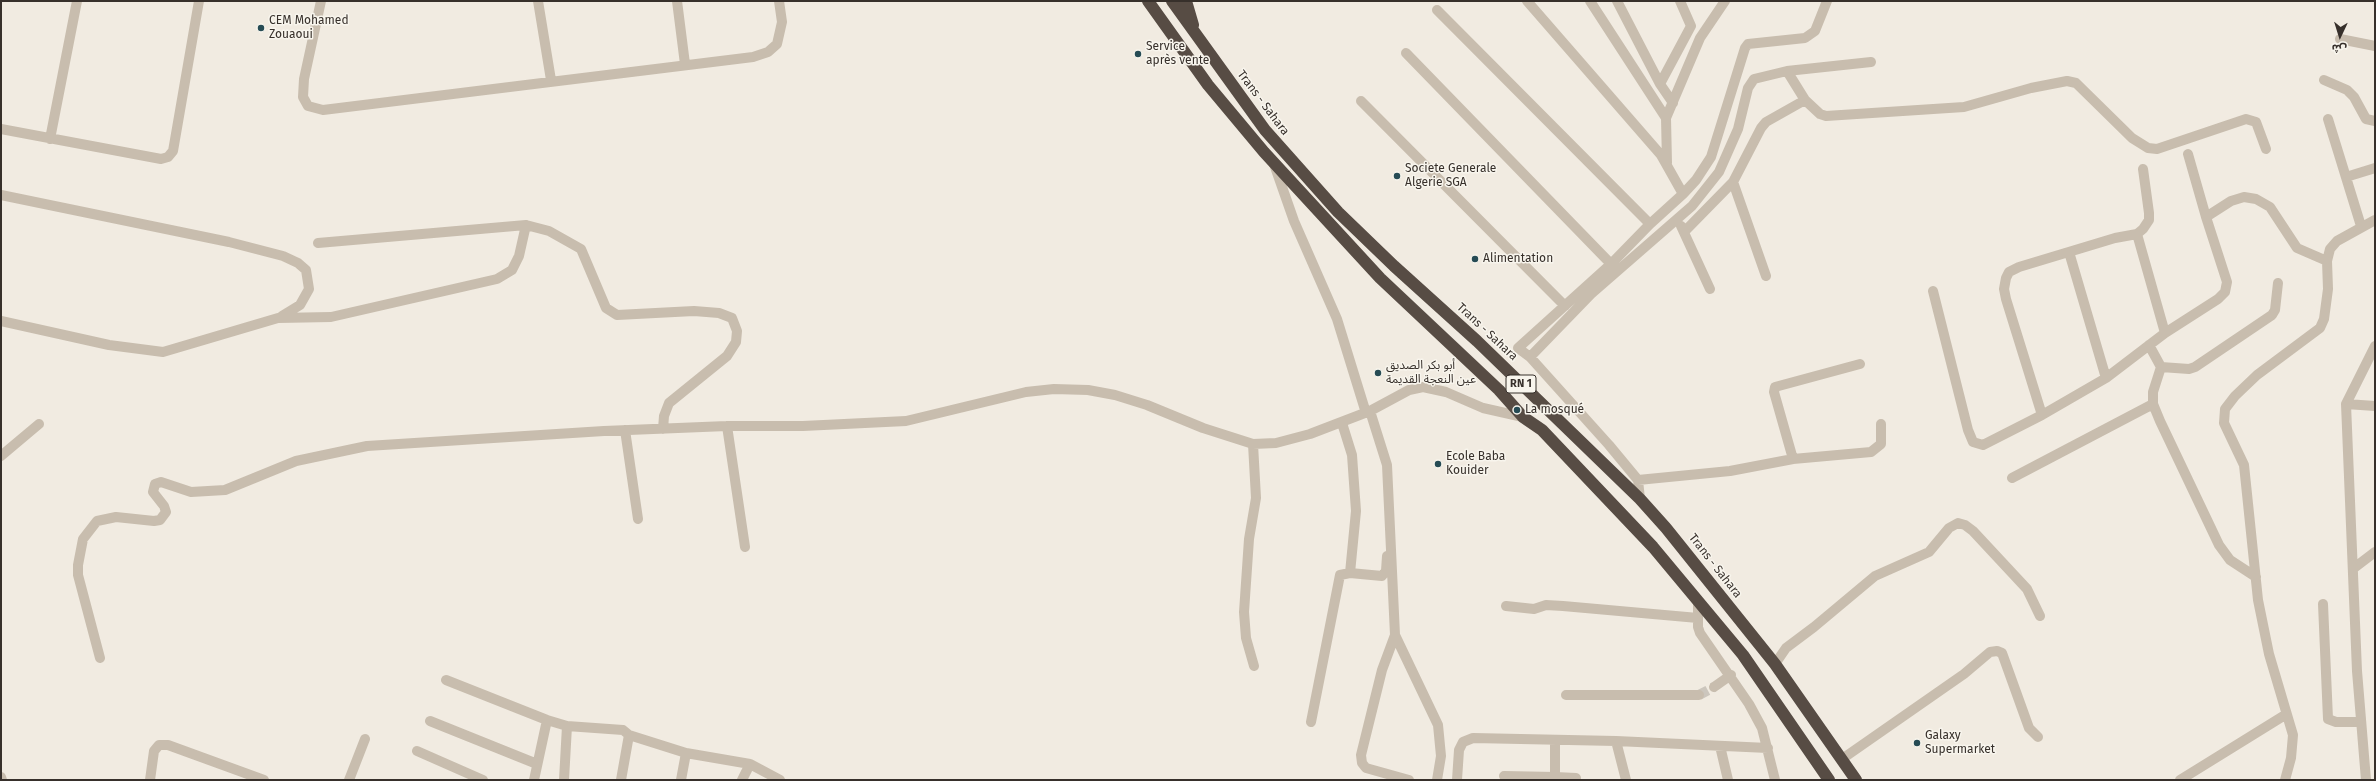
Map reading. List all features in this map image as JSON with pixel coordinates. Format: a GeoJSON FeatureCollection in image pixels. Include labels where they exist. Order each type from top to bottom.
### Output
{"type":"FeatureCollection","features":[{"type":"Feature","properties":{"kind":"highway","name":"Trans - Sahara"},"geometry":{"type":"LineString","coordinates":[[1172,1],[1197,38],[1265,130],[1338,212],[1394,266],[1477,341],[1640,499],[1666,528],[1775,664],[1856,780]]}},
{"type":"Feature","properties":{"kind":"highway"},"geometry":{"type":"LineString","coordinates":[[1186,1],[1197,38]]}},
{"type":"Feature","properties":{"kind":"highway","name":"RN 1"},"geometry":{"type":"LineString","coordinates":[[1148,2],[1208,85],[1274,164],[1380,278],[1499,390],[1523,417],[1542,430],[1653,547],[1743,655],[1829,780]]}},
{"type":"Feature","properties":{"kind":"street"},"geometry":{"type":"LineString","coordinates":[[50,139],[77,1]]}},
{"type":"Feature","properties":{"kind":"street"},"geometry":{"type":"LineString","coordinates":[[1,129],[161,159],[168,157],[173,151],[199,1]]}},
{"type":"Feature","properties":{"kind":"street"},"geometry":{"type":"LineString","coordinates":[[321,1],[304,79],[303,97],[308,106],[324,110],[551,80],[753,57],[768,52],[777,44],[781,32],[779,1]]}},
{"type":"Feature","properties":{"kind":"street"},"geometry":{"type":"LineString","coordinates":[[538,1],[551,80]]}},
{"type":"Feature","properties":{"kind":"street"},"geometry":{"type":"LineString","coordinates":[[677,1],[685,64]]}},
{"type":"Feature","properties":{"kind":"street"},"geometry":{"type":"LineString","coordinates":[[1527,1],[1667,163],[1683,194]]}},
{"type":"Feature","properties":{"kind":"street"},"geometry":{"type":"LineString","coordinates":[[1590,1],[1666,118]]}},
{"type":"Feature","properties":{"kind":"street"},"geometry":{"type":"LineString","coordinates":[[1616,1],[1660,84],[1672,103]]}},
{"type":"Feature","properties":{"kind":"street"},"geometry":{"type":"LineString","coordinates":[[1660,84],[1691,26],[1680,1]]}},
{"type":"Feature","properties":{"kind":"street"},"geometry":{"type":"LineString","coordinates":[[1667,163],[1666,118],[1700,38],[1725,1]]}},
{"type":"Feature","properties":{"kind":"street"},"geometry":{"type":"LineString","coordinates":[[1640,499],[1638,480],[1609,445],[1530,357],[1518,348],[1611,264],[1696,180],[1711,157],[1744,48],[1748,44],[1805,38],[1815,31],[1827,1]]}},
{"type":"Feature","properties":{"kind":"street"},"geometry":{"type":"LineString","coordinates":[[1436,10],[1650,224]]}},
{"type":"Feature","properties":{"kind":"street"},"geometry":{"type":"LineString","coordinates":[[2340,39],[2375,46]]}},
{"type":"Feature","properties":{"kind":"street"},"geometry":{"type":"LineString","coordinates":[[1406,53],[1611,264]]}},
{"type":"Feature","properties":{"kind":"street"},"geometry":{"type":"LineString","coordinates":[[1530,357],[1591,294],[1678,221],[1692,206],[1719,172],[1738,129],[1748,88],[1754,79],[1787,71],[1871,62]]}},
{"type":"Feature","properties":{"kind":"street"},"geometry":{"type":"LineString","coordinates":[[1787,71],[1805,100],[1820,114],[1826,116],[1964,107],[2031,88],[2067,81],[2076,83],[2132,138],[2148,148],[2157,148],[2246,119],[2256,122],[2266,149]]}},
{"type":"Feature","properties":{"kind":"street"},"geometry":{"type":"LineString","coordinates":[[2324,80],[2347,90],[2354,97],[2366,119],[2375,121]]}},
{"type":"Feature","properties":{"kind":"street"},"geometry":{"type":"LineString","coordinates":[[1361,100],[1565,306]]}},
{"type":"Feature","properties":{"kind":"street"},"geometry":{"type":"LineString","coordinates":[[1684,232],[1733,182],[1761,128],[1766,122],[1805,100]]}},
{"type":"Feature","properties":{"kind":"street"},"geometry":{"type":"LineString","coordinates":[[2328,119],[2361,226]]}},
{"type":"Feature","properties":{"kind":"street"},"geometry":{"type":"LineString","coordinates":[[1933,291],[1968,430],[1974,442],[1983,445],[1994,441],[2106,378],[2165,333],[2218,299],[2225,292],[2227,282],[2188,154]]}},
{"type":"Feature","properties":{"kind":"street"},"geometry":{"type":"LineString","coordinates":[[1274,164],[1294,221],[1337,319],[1387,465],[1390,504],[1392,606],[1396,635],[1438,725],[1441,756],[1437,780]]}},
{"type":"Feature","properties":{"kind":"street"},"geometry":{"type":"LineString","coordinates":[[2346,177],[2375,168]]}},
{"type":"Feature","properties":{"kind":"street"},"geometry":{"type":"LineString","coordinates":[[2042,415],[2006,299],[2004,284],[2009,272],[2014,269],[2115,238],[2137,234],[2143,229],[2149,220],[2143,169]]}},
{"type":"Feature","properties":{"kind":"street"},"geometry":{"type":"LineString","coordinates":[[1733,182],[1766,276]]}},
{"type":"Feature","properties":{"kind":"street"},"geometry":{"type":"LineString","coordinates":[[1,195],[229,242],[283,256],[298,263],[306,270],[309,289],[300,305],[278,318],[163,352],[109,344],[1,321]]}},
{"type":"Feature","properties":{"kind":"street"},"geometry":{"type":"LineString","coordinates":[[2206,217],[2237,199],[2244,197],[2256,199],[2270,207],[2297,248],[2327,261]]}},
{"type":"Feature","properties":{"kind":"street"},"geometry":{"type":"LineString","coordinates":[[2285,780],[2291,758],[2292,735],[2285,715],[2269,654],[2256,577],[2244,465],[2224,423],[2225,410],[2235,396],[2257,375],[2320,328],[2324,320],[2328,289],[2327,261],[2330,249],[2337,241],[2361,226],[2375,220]]}},
{"type":"Feature","properties":{"kind":"street"},"geometry":{"type":"LineString","coordinates":[[1678,221],[1710,289]]}},
{"type":"Feature","properties":{"kind":"street"},"geometry":{"type":"LineString","coordinates":[[278,318],[331,317],[497,279],[512,270],[520,256],[526,225]]}},
{"type":"Feature","properties":{"kind":"street"},"geometry":{"type":"LineString","coordinates":[[318,243],[526,225],[549,231],[581,249],[603,303],[606,308],[618,315],[694,311],[719,313],[732,318],[737,332],[736,342],[727,356],[669,403],[664,416],[663,429]]}},
{"type":"Feature","properties":{"kind":"street"},"geometry":{"type":"LineString","coordinates":[[2137,234],[2165,333]]}},
{"type":"Feature","properties":{"kind":"street"},"geometry":{"type":"LineString","coordinates":[[2069,252],[2106,378]]}},
{"type":"Feature","properties":{"kind":"street"},"geometry":{"type":"LineString","coordinates":[[2161,367],[2189,369],[2196,367],[2272,315],[2275,310],[2278,283]]}},
{"type":"Feature","properties":{"kind":"street"},"geometry":{"type":"LineString","coordinates":[[2149,345],[2161,367],[2153,392],[2153,404],[2219,544],[2230,560],[2256,577]]}},
{"type":"Feature","properties":{"kind":"street"},"geometry":{"type":"LineString","coordinates":[[2366,780],[2357,666],[2346,404],[2375,346]]}},
{"type":"Feature","properties":{"kind":"street"},"geometry":{"type":"LineString","coordinates":[[1793,459],[1774,392],[1775,387],[1860,364]]}},
{"type":"Feature","properties":{"kind":"street"},"geometry":{"type":"LineString","coordinates":[[100,658],[78,575],[78,565],[83,539],[97,521],[116,517],[154,521],[160,520],[166,512],[164,506],[153,492],[155,484],[161,482],[191,492],[225,490],[296,461],[368,446],[625,430],[727,426],[803,426],[906,421],[1026,392],[1054,389],[1088,390],[1115,395],[1146,405],[1203,428],[1253,444],[1276,443],[1342,423],[1368,412],[1409,390],[1423,387],[1446,392],[1483,408],[1523,417]]}},
{"type":"Feature","properties":{"kind":"street"},"geometry":{"type":"LineString","coordinates":[[2012,478],[2153,404]]}},
{"type":"Feature","properties":{"kind":"street"},"geometry":{"type":"LineString","coordinates":[[2346,404],[2375,406]]}},
{"type":"Feature","properties":{"kind":"street"},"geometry":{"type":"LineString","coordinates":[[1342,423],[1352,455],[1355,491],[1356,511],[1350,573]]}},
{"type":"Feature","properties":{"kind":"street"},"geometry":{"type":"LineString","coordinates":[[1,456],[39,424]]}},
{"type":"Feature","properties":{"kind":"street"},"geometry":{"type":"LineString","coordinates":[[1638,480],[1730,471],[1793,459],[1872,452],[1881,444],[1881,424]]}},
{"type":"Feature","properties":{"kind":"street"},"geometry":{"type":"LineString","coordinates":[[727,426],[745,547]]}},
{"type":"Feature","properties":{"kind":"street"},"geometry":{"type":"LineString","coordinates":[[625,430],[638,519]]}},
{"type":"Feature","properties":{"kind":"street"},"geometry":{"type":"LineString","coordinates":[[1253,444],[1256,498],[1249,539],[1244,612],[1246,638],[1254,666]]}},
{"type":"Feature","properties":{"kind":"street"},"geometry":{"type":"LineString","coordinates":[[1311,722],[1340,575],[1350,573],[1380,577],[1384,575],[1390,504]]}},
{"type":"Feature","properties":{"kind":"street"},"geometry":{"type":"LineString","coordinates":[[1775,664],[1786,648],[1814,627],[1875,576],[1929,552],[1948,528],[1958,523],[1965,525],[1972,531],[2027,589],[2040,616]]}},
{"type":"Feature","properties":{"kind":"street"},"geometry":{"type":"LineString","coordinates":[[2354,568],[2375,552]]}},
{"type":"Feature","properties":{"kind":"street"},"geometry":{"type":"LineString","coordinates":[[1698,601],[1700,633],[1731,675],[1762,728],[1776,780]]}},
{"type":"Feature","properties":{"kind":"street"},"geometry":{"type":"LineString","coordinates":[[2323,604],[2328,719],[2336,722],[2361,722]]}},
{"type":"Feature","properties":{"kind":"street"},"geometry":{"type":"LineString","coordinates":[[1506,606],[1534,609],[1546,605],[1563,606],[1698,618]]}},
{"type":"Feature","properties":{"kind":"street"},"geometry":{"type":"LineString","coordinates":[[1396,635],[1382,670],[1361,755],[1362,763],[1366,768],[1409,780]]}},
{"type":"Feature","properties":{"kind":"street"},"geometry":{"type":"LineString","coordinates":[[1842,759],[1964,674],[1990,652],[1997,651],[2002,653],[2029,728],[2038,737]]}},
{"type":"Feature","properties":{"kind":"street"},"geometry":{"type":"LineString","coordinates":[[1714,686],[1731,675]]}},
{"type":"Feature","properties":{"kind":"street"},"geometry":{"type":"LineString","coordinates":[[446,680],[567,726],[623,730],[629,735],[686,753],[750,764],[780,780]]}},
{"type":"Feature","properties":{"kind":"street"},"geometry":{"type":"LineString","coordinates":[[1566,695],[1699,695]]}},
{"type":"Feature","properties":{"kind":"street"},"geometry":{"type":"LineString","coordinates":[[2180,780],[2285,715]]}},
{"type":"Feature","properties":{"kind":"street"},"geometry":{"type":"LineString","coordinates":[[534,780],[548,720]]}},
{"type":"Feature","properties":{"kind":"street"},"geometry":{"type":"LineString","coordinates":[[430,721],[537,764]]}},
{"type":"Feature","properties":{"kind":"street"},"geometry":{"type":"LineString","coordinates":[[564,780],[567,726]]}},
{"type":"Feature","properties":{"kind":"street"},"geometry":{"type":"LineString","coordinates":[[621,780],[629,735]]}},
{"type":"Feature","properties":{"kind":"street"},"geometry":{"type":"LineString","coordinates":[[1457,780],[1459,750],[1463,742],[1472,738],[1616,741],[1768,748]]}},
{"type":"Feature","properties":{"kind":"street"},"geometry":{"type":"LineString","coordinates":[[349,780],[366,739]]}},
{"type":"Feature","properties":{"kind":"street"},"geometry":{"type":"LineString","coordinates":[[1555,740],[1555,778]]}},
{"type":"Feature","properties":{"kind":"street"},"geometry":{"type":"LineString","coordinates":[[1616,741],[1626,780]]}},
{"type":"Feature","properties":{"kind":"street"},"geometry":{"type":"LineString","coordinates":[[150,780],[154,751],[159,745],[168,745],[264,780]]}},
{"type":"Feature","properties":{"kind":"street"},"geometry":{"type":"LineString","coordinates":[[1720,746],[1728,780]]}},
{"type":"Feature","properties":{"kind":"street"},"geometry":{"type":"LineString","coordinates":[[416,751],[483,780]]}},
{"type":"Feature","properties":{"kind":"street"},"geometry":{"type":"LineString","coordinates":[[681,780],[686,753]]}},
{"type":"Feature","properties":{"kind":"street"},"geometry":{"type":"LineString","coordinates":[[742,780],[750,764]]}},
{"type":"Feature","properties":{"kind":"street"},"geometry":{"type":"LineString","coordinates":[[1504,776],[1576,778]]}},
{"type":"Feature","properties":{"kind":"tunnel"},"geometry":{"type":"LineString","coordinates":[[1699,695],[1714,687]]}},
{"type":"Feature","properties":{"kind":"place","name":"CEM Mohamed Zouaoui"},"geometry":{"type":"Point","coordinates":[261,28]}},
{"type":"Feature","properties":{"kind":"place","name":"Service après vente"},"geometry":{"type":"Point","coordinates":[1138,54]}},
{"type":"Feature","properties":{"kind":"place","name":"Societe Generale Algerie SGA"},"geometry":{"type":"Point","coordinates":[1397,176]}},
{"type":"Feature","properties":{"kind":"place","name":"Alimentation"},"geometry":{"type":"Point","coordinates":[1475,259]}},
{"type":"Feature","properties":{"kind":"place","name":"أبو بكر الصديق عين النعجة القديمة"},"geometry":{"type":"Point","coordinates":[1378,373]}},
{"type":"Feature","properties":{"kind":"place","name":"La mosqué"},"geometry":{"type":"Point","coordinates":[1517,410]}},
{"type":"Feature","properties":{"kind":"place","name":"Ecole Baba Kouider"},"geometry":{"type":"Point","coordinates":[1438,464]}},
{"type":"Feature","properties":{"kind":"place","name":"Galaxy Supermarket"},"geometry":{"type":"Point","coordinates":[1917,743]}}]}
